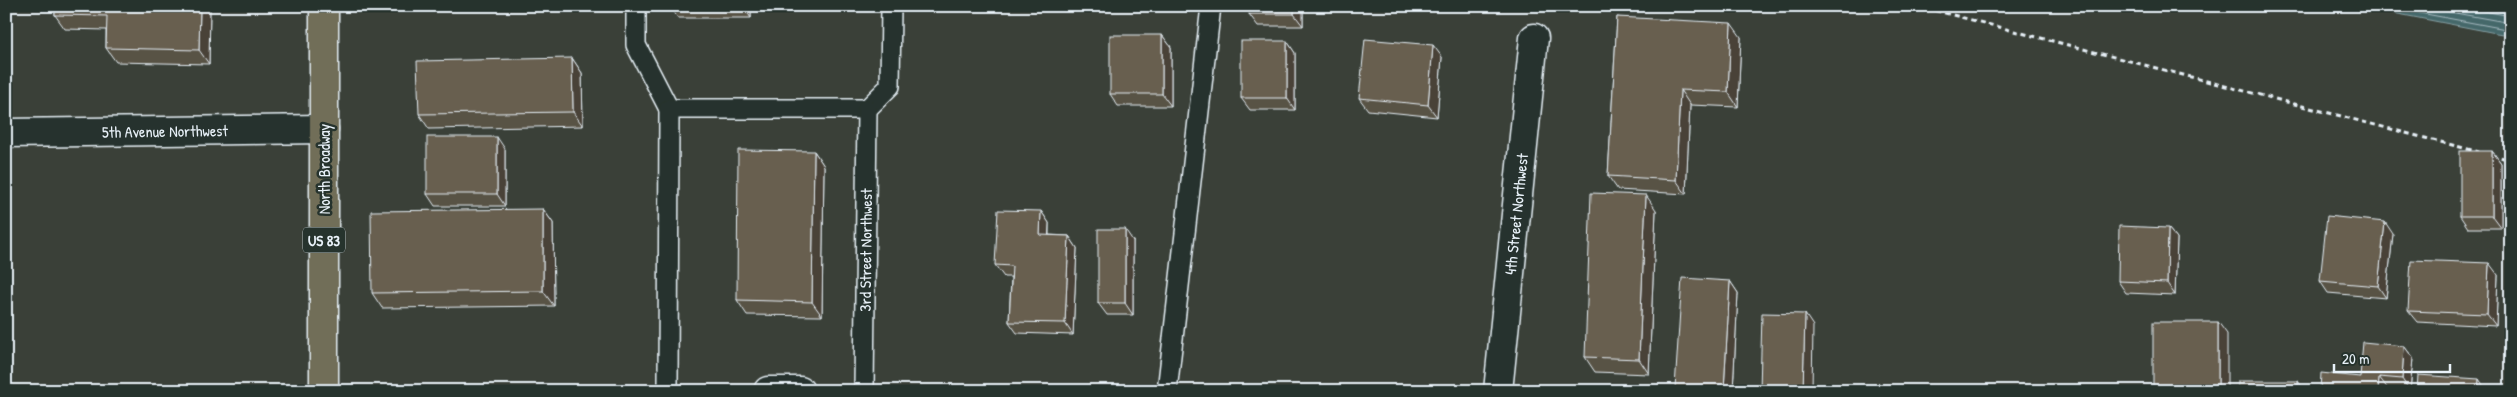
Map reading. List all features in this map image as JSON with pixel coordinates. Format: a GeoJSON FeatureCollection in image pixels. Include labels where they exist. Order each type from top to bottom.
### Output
{"type":"FeatureCollection","features":[{"type":"Feature","properties":{"kind":"main road","name":"North Broadway"},"geometry":{"type":"LineString","coordinates":[[324,6],[324,391]]}},
{"type":"Feature","properties":{"kind":"street","name":"4th Street Northwest"},"geometry":{"type":"LineString","coordinates":[[1498,391],[1534,38]]}},
{"type":"Feature","properties":{"kind":"street","name":"5th Avenue Northwest"},"geometry":{"type":"LineString","coordinates":[[6,133],[324,129]]}},
{"type":"Feature","properties":{"kind":"street"},"geometry":{"type":"LineString","coordinates":[[768,391],[800,391]]}},
{"type":"Feature","properties":{"kind":"lane"},"geometry":{"type":"LineString","coordinates":[[636,6],[636,45],[669,109],[668,391]]}},
{"type":"Feature","properties":{"kind":"lane"},"geometry":{"type":"LineString","coordinates":[[669,109],[867,109],[890,86],[891,6]]}},
{"type":"Feature","properties":{"kind":"lane"},"geometry":{"type":"LineString","coordinates":[[1168,391],[1211,6]]}},
{"type":"Feature","properties":{"kind":"lane","name":"3rd Street Northwest"},"geometry":{"type":"LineString","coordinates":[[864,391],[867,109]]}},
{"type":"Feature","properties":{"kind":"path"},"geometry":{"type":"LineString","coordinates":[[1918,6],[2511,160]]}},
{"type":"Feature","properties":{"kind":"water"},"geometry":{"type":"Polygon","coordinates":[[[2357,6],[2511,6],[2511,35],[2496,33],[2357,6]]]}},
{"type":"Feature","properties":{"kind":"building"},"geometry":{"type":"Polygon","coordinates":[[[55,6],[200,6],[199,50],[106,48],[107,16],[55,15],[55,6]]]}},
{"type":"Feature","properties":{"kind":"building"},"geometry":{"type":"Polygon","coordinates":[[[1249,6],[1294,6],[1294,14],[1249,14],[1249,6]]]}},
{"type":"Feature","properties":{"kind":"building"},"geometry":{"type":"Polygon","coordinates":[[[1617,17],[1731,23],[1728,92],[1680,90],[1676,180],[1608,176],[1617,17]]]}},
{"type":"Feature","properties":{"kind":"building"},"geometry":{"type":"Polygon","coordinates":[[[1110,35],[1162,35],[1162,94],[1110,94],[1110,35]]]}},
{"type":"Feature","properties":{"kind":"building"},"geometry":{"type":"Polygon","coordinates":[[[1365,39],[1433,45],[1428,105],[1359,98],[1365,39]]]}},
{"type":"Feature","properties":{"kind":"building"},"geometry":{"type":"Polygon","coordinates":[[[1241,41],[1287,41],[1287,98],[1241,98],[1241,41]]]}},
{"type":"Feature","properties":{"kind":"building"},"geometry":{"type":"Polygon","coordinates":[[[572,58],[573,112],[419,114],[417,61],[572,58]]]}},
{"type":"Feature","properties":{"kind":"building"},"geometry":{"type":"Polygon","coordinates":[[[427,137],[497,137],[497,194],[427,194],[427,137]]]}},
{"type":"Feature","properties":{"kind":"building"},"geometry":{"type":"Polygon","coordinates":[[[738,150],[814,151],[812,302],[737,300],[738,150]]]}},
{"type":"Feature","properties":{"kind":"building"},"geometry":{"type":"Polygon","coordinates":[[[2460,151],[2492,151],[2492,216],[2460,216],[2460,151]]]}},
{"type":"Feature","properties":{"kind":"building"},"geometry":{"type":"Polygon","coordinates":[[[1591,193],[1646,195],[1639,359],[1585,357],[1591,193]]]}},
{"type":"Feature","properties":{"kind":"building"},"geometry":{"type":"Polygon","coordinates":[[[543,209],[543,291],[372,293],[371,211],[543,209]]]}},
{"type":"Feature","properties":{"kind":"building"},"geometry":{"type":"Polygon","coordinates":[[[998,210],[1041,211],[1040,235],[1069,236],[1065,323],[1009,322],[1012,266],[995,265],[998,210]]]}},
{"type":"Feature","properties":{"kind":"building"},"geometry":{"type":"Polygon","coordinates":[[[2327,216],[2385,222],[2378,286],[2320,281],[2327,216]]]}},
{"type":"Feature","properties":{"kind":"building"},"geometry":{"type":"Polygon","coordinates":[[[2119,226],[2168,228],[2167,283],[2118,281],[2119,226]]]}},
{"type":"Feature","properties":{"kind":"building"},"geometry":{"type":"Polygon","coordinates":[[[1098,229],[1125,229],[1125,303],[1098,303],[1098,229]]]}},
{"type":"Feature","properties":{"kind":"building"},"geometry":{"type":"Polygon","coordinates":[[[2411,260],[2489,263],[2487,314],[2408,311],[2411,260]]]}},
{"type":"Feature","properties":{"kind":"building"},"geometry":{"type":"Polygon","coordinates":[[[1682,278],[1730,281],[1724,390],[1675,388],[1682,278]]]}},
{"type":"Feature","properties":{"kind":"building"},"geometry":{"type":"Polygon","coordinates":[[[1762,313],[1805,314],[1803,391],[1760,391],[1762,313]]]}},
{"type":"Feature","properties":{"kind":"building"},"geometry":{"type":"Polygon","coordinates":[[[2153,322],[2218,322],[2218,391],[2153,391],[2153,322]]]}},
{"type":"Feature","properties":{"kind":"building"},"geometry":{"type":"Polygon","coordinates":[[[2363,342],[2404,346],[2402,379],[2379,377],[2378,391],[2320,391],[2321,373],[2360,377],[2363,342]]]}},
{"type":"Feature","properties":{"kind":"building"},"geometry":{"type":"Polygon","coordinates":[[[2418,375],[2479,379],[2478,391],[2417,391],[2418,375]]]}},
{"type":"Feature","properties":{"kind":"building"},"geometry":{"type":"Polygon","coordinates":[[[2238,381],[2298,381],[2298,391],[2238,391],[2238,381]]]}},
{"type":"Feature","properties":{"kind":"building"},"geometry":{"type":"Polygon","coordinates":[[[455,388],[507,390],[507,391],[455,391],[455,388]]]}}]}
